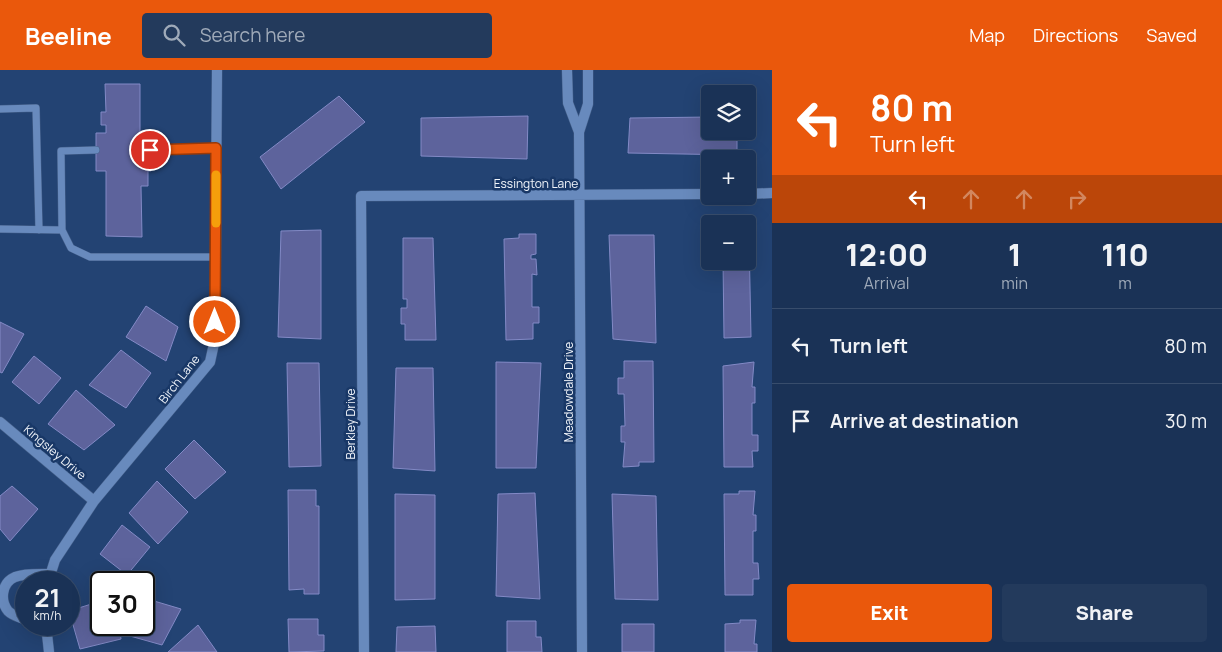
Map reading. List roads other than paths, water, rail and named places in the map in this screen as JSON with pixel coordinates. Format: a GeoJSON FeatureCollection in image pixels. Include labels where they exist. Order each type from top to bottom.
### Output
{"type":"FeatureCollection","features":[{"type":"Feature","properties":{"kind":"street","name":"Birch Lane"},"geometry":{"type":"LineString","coordinates":[[51,571],[55,560],[94,501],[210,362],[215,339],[217,70]]}},
{"type":"Feature","properties":{"kind":"street","name":"Meadowdale Drive"},"geometry":{"type":"LineString","coordinates":[[567,70],[568,103],[579,132]]}},
{"type":"Feature","properties":{"kind":"street","name":"Meadowdale Drive"},"geometry":{"type":"LineString","coordinates":[[582,652],[579,132],[588,104],[588,70]]}},
{"type":"Feature","properties":{"kind":"street"},"geometry":{"type":"LineString","coordinates":[[756,194],[772,193]]}},
{"type":"Feature","properties":{"kind":"street","name":"Essington Lane"},"geometry":{"type":"LineString","coordinates":[[361,196],[701,194]]}},
{"type":"Feature","properties":{"kind":"street","name":"Berkley Drive"},"geometry":{"type":"LineString","coordinates":[[361,196],[364,652]]}},
{"type":"Feature","properties":{"kind":"street","name":"Kingsley Drive"},"geometry":{"type":"LineString","coordinates":[[0,422],[94,501]]}},
{"type":"Feature","properties":{"kind":"street","name":"Birch Lane"},"geometry":{"type":"LineString","coordinates":[[15,578],[5,585],[2,592],[4,605],[15,616]]}},
{"type":"Feature","properties":{"kind":"street"},"geometry":{"type":"LineString","coordinates":[[46,636],[49,652]]}},
{"type":"Feature","properties":{"kind":"lane"},"geometry":{"type":"LineString","coordinates":[[0,109],[36,108],[39,230]]}},
{"type":"Feature","properties":{"kind":"lane"},"geometry":{"type":"LineString","coordinates":[[150,150],[216,148]]}},
{"type":"Feature","properties":{"kind":"lane"},"geometry":{"type":"LineString","coordinates":[[96,150],[61,151],[62,230],[71,248],[90,257],[216,257]]}},
{"type":"Feature","properties":{"kind":"lane"},"geometry":{"type":"LineString","coordinates":[[0,229],[62,230]]}}]}
